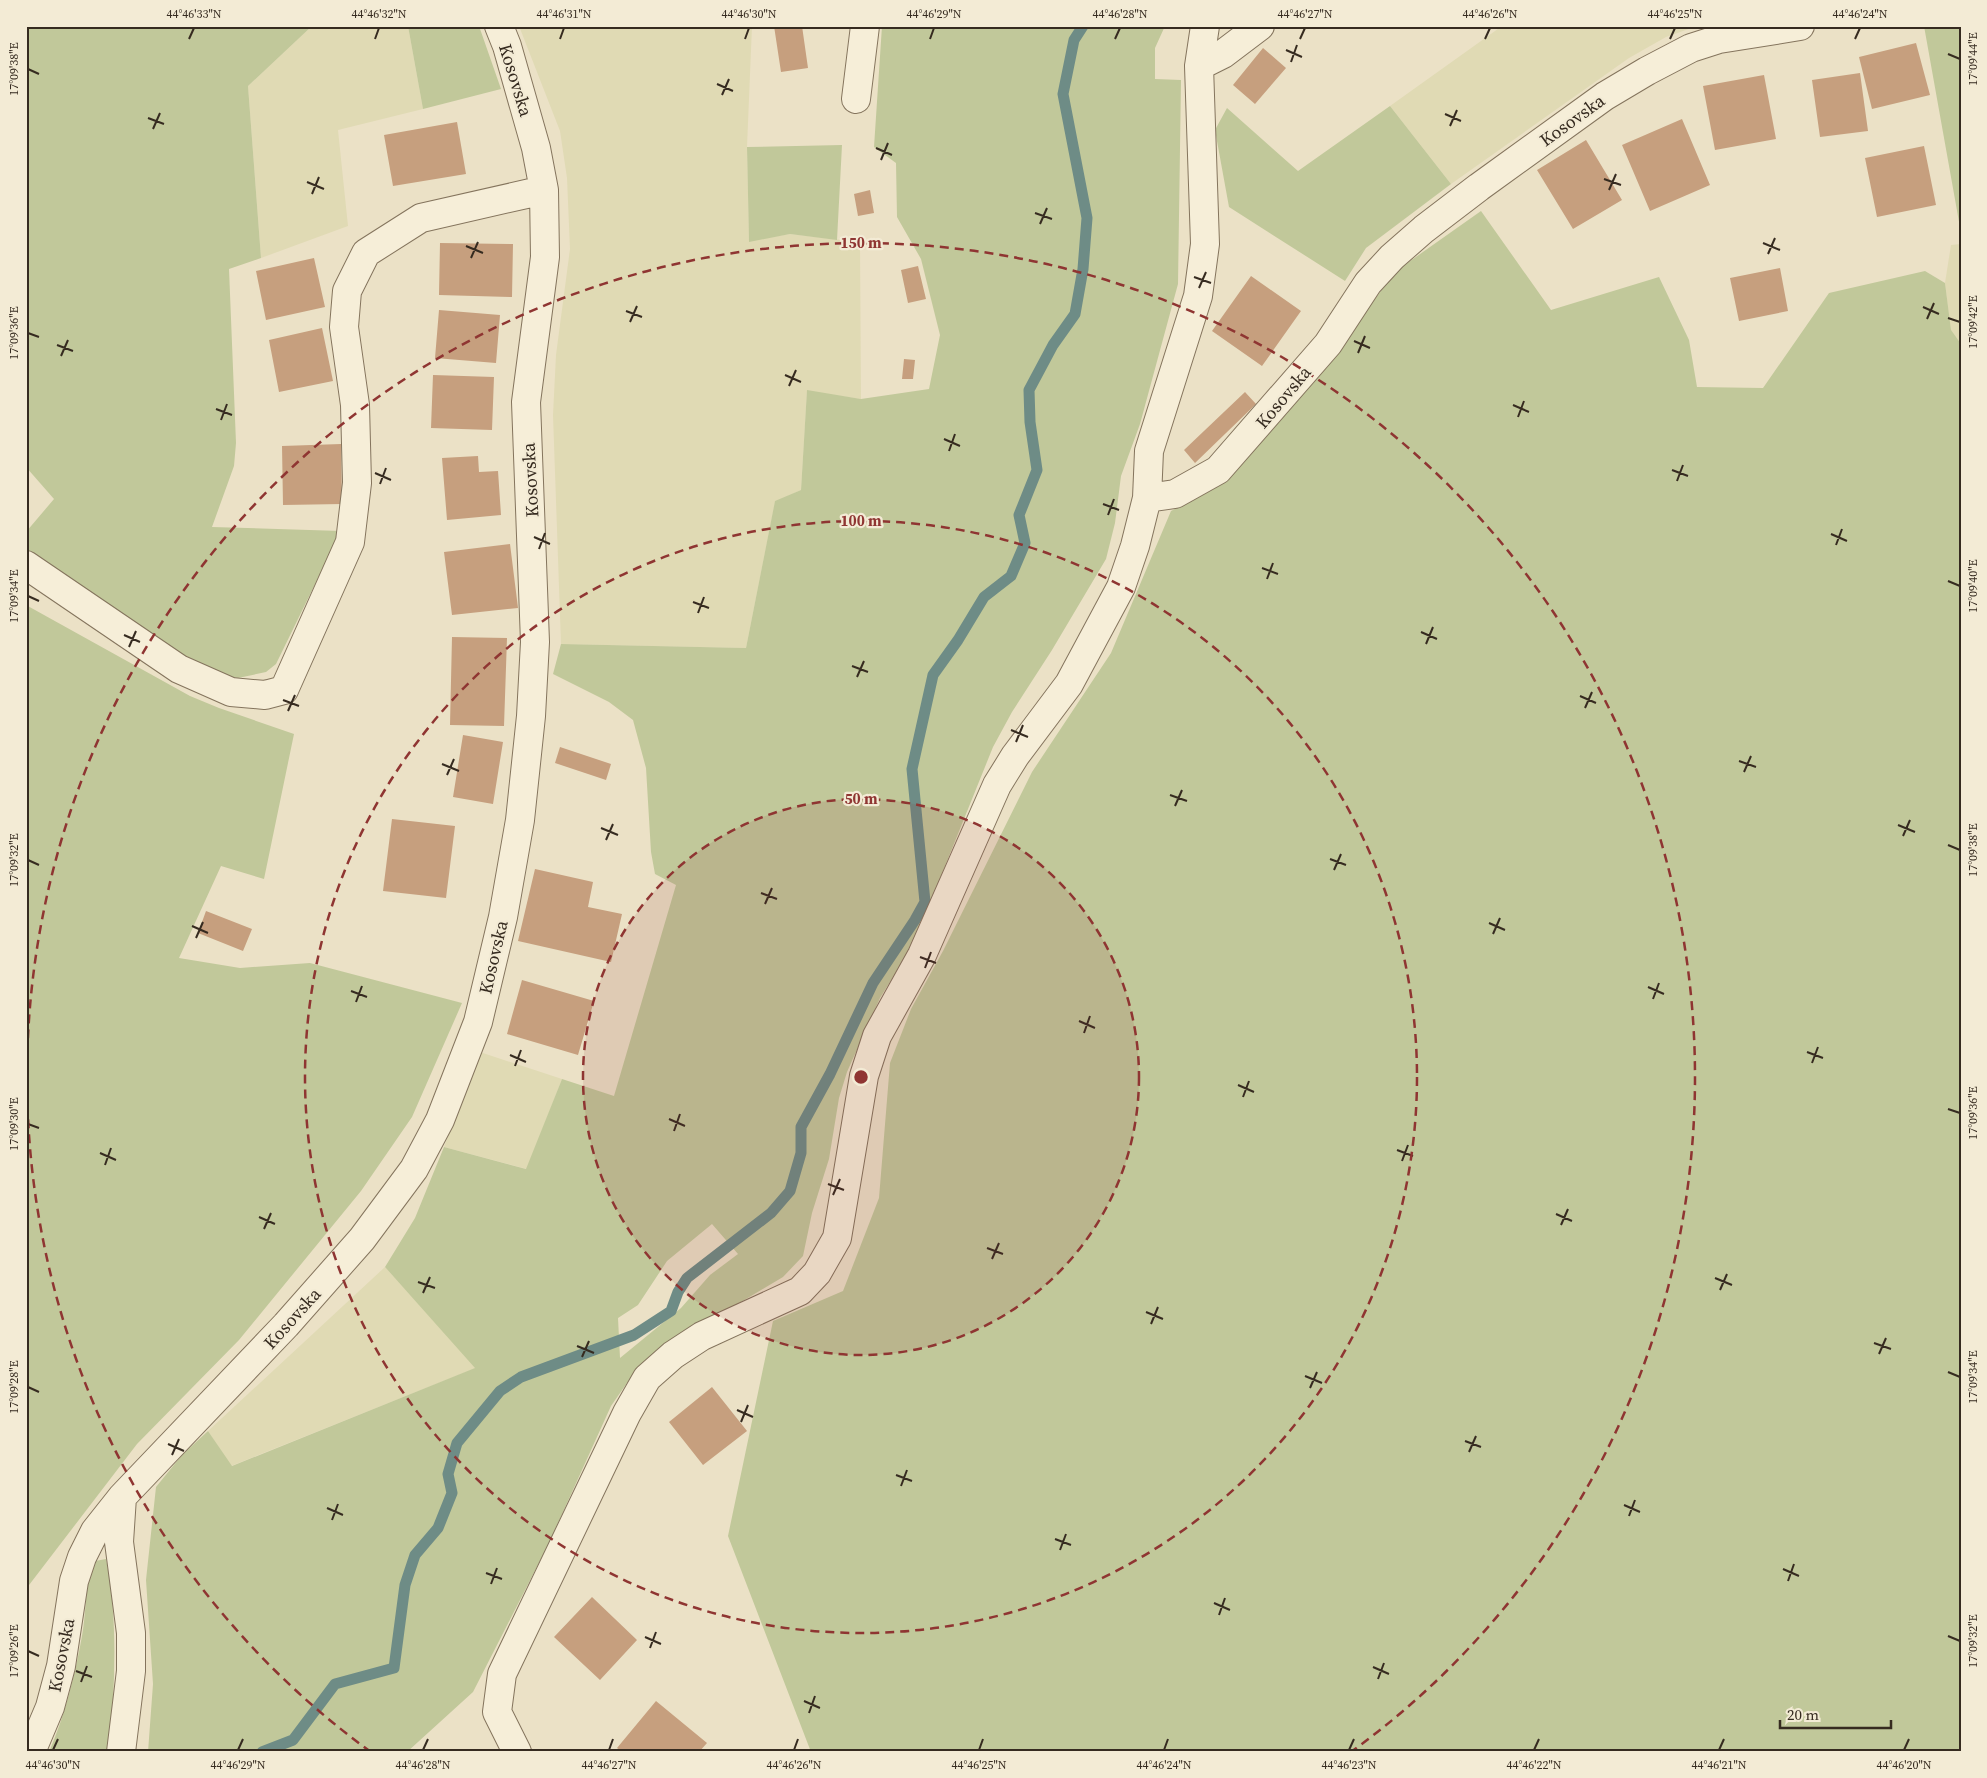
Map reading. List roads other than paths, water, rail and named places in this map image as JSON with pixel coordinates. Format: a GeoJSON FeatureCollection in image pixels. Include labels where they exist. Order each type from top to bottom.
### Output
{"type":"FeatureCollection","features":[{"type":"Feature","properties":{"kind":"street","name":"Kosovska"},"geometry":{"type":"LineString","coordinates":[[31,1752],[50,1707],[61,1666],[74,1581],[82,1557],[96,1531],[122,1497],[286,1325],[362,1239],[414,1169],[440,1120],[478,1022],[502,917],[520,820],[531,716],[535,642],[526,402],[545,257],[544,190],[536,148],[507,46],[498,26]]}},
{"type":"Feature","properties":{"kind":"street"},"geometry":{"type":"LineString","coordinates":[[856,100],[865,26]]}},
{"type":"Feature","properties":{"kind":"street"},"geometry":{"type":"LineString","coordinates":[[517,1752],[497,1712],[502,1674],[628,1413],[647,1378],[661,1364],[702,1336],[800,1292],[817,1274],[830,1254],[837,1238],[864,1076],[877,1036],[922,955],[997,785],[1015,756],[1069,684],[1121,588],[1135,546],[1147,498],[1149,451],[1198,296],[1205,244],[1199,66],[1205,26]]}},
{"type":"Feature","properties":{"kind":"street"},"geometry":{"type":"LineString","coordinates":[[1199,66],[1223,54],[1260,26]]}},
{"type":"Feature","properties":{"kind":"street","name":"Kosovska"},"geometry":{"type":"LineString","coordinates":[[1147,498],[1175,494],[1218,470],[1328,344],[1368,283],[1392,257],[1479,186],[1574,118],[1647,70],[1690,48],[1719,39],[1800,26]]}},
{"type":"Feature","properties":{"kind":"street"},"geometry":{"type":"LineString","coordinates":[[26,565],[178,669],[231,692],[264,695],[284,690],[295,671],[350,542],[357,483],[356,406],[344,327],[347,291],[366,253],[421,218],[544,190]]}},
{"type":"Feature","properties":{"kind":"street"},"geometry":{"type":"LineString","coordinates":[[121,1752],[131,1671],[131,1633],[119,1542],[122,1497]]}},
{"type":"Feature","properties":{"kind":"waterway"},"geometry":{"type":"LineString","coordinates":[[262,1752],[293,1740],[335,1684],[394,1668],[405,1585],[415,1555],[438,1528],[452,1493],[448,1474],[457,1443],[500,1391],[521,1377],[634,1335],[671,1311],[678,1292],[687,1278],[771,1213],[790,1191],[801,1153],[801,1127],[830,1074],[873,983],[925,902],[912,769],[933,675],[958,640],[984,597],[1011,576],[1025,543],[1019,515],[1037,470],[1030,422],[1029,390],[1053,345],[1075,314],[1083,269],[1087,218],[1063,94],[1074,40],[1083,26]]}}]}
